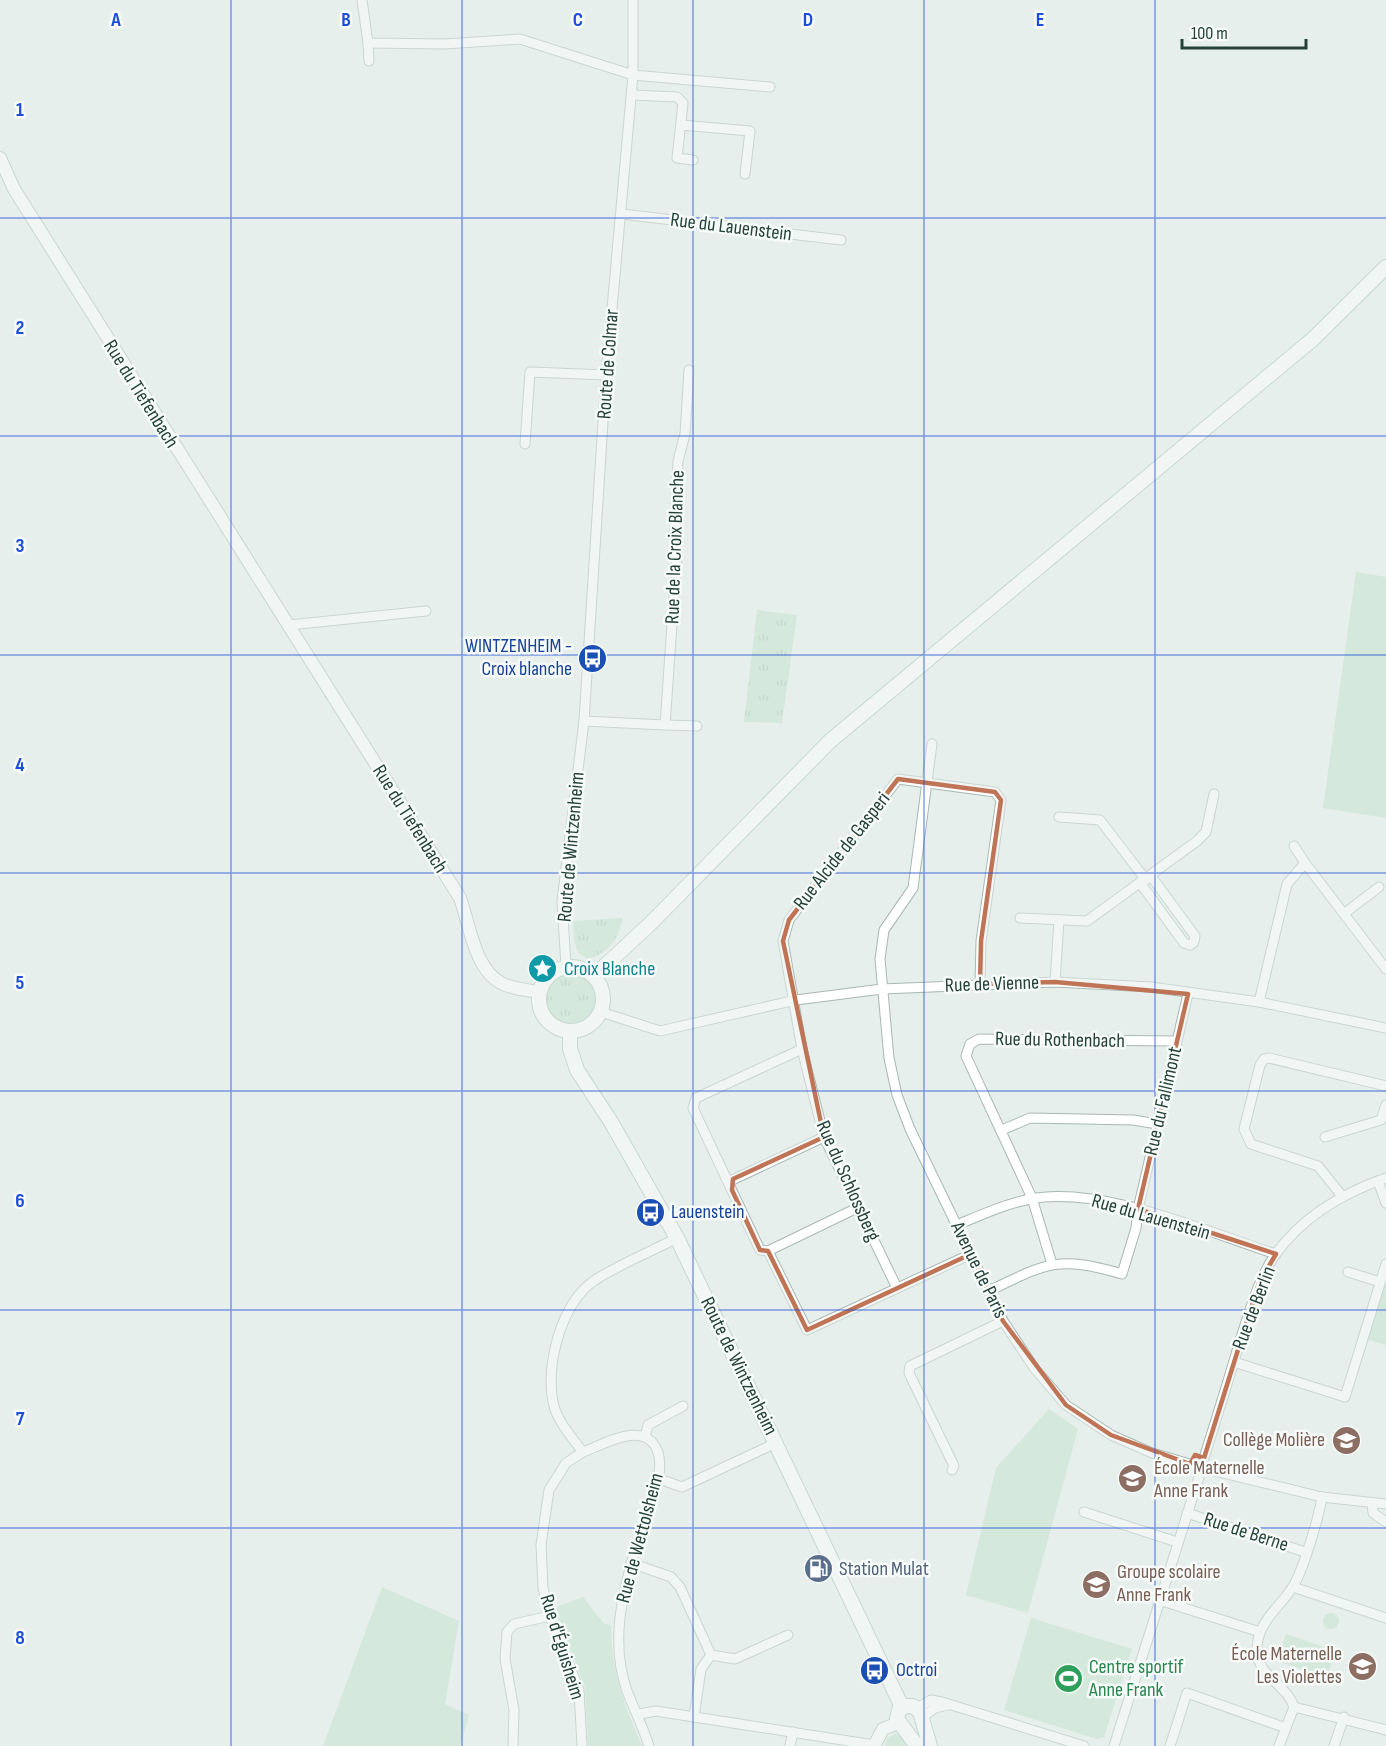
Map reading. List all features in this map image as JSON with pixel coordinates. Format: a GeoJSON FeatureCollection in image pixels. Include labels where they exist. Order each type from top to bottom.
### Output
{"type":"FeatureCollection","features":[{"type":"Feature","properties":{"kind":"main road"},"geometry":{"type":"LineString","coordinates":[[594,976],[651,923],[830,741],[1313,339],[1386,267]]}},
{"type":"Feature","properties":{"kind":"main road"},"geometry":{"type":"LineString","coordinates":[[566,966],[582,968],[594,976],[602,987],[604,999],[601,1012],[592,1024],[581,1030],[570,1031],[554,1027],[544,1017],[539,1005],[539,992],[546,978],[566,966]]}},
{"type":"Feature","properties":{"kind":"main road","name":"Route de Wintzenheim"},"geometry":{"type":"LineString","coordinates":[[570,1031],[570,1049],[577,1070],[611,1122],[677,1238],[776,1443],[930,1746]]}},
{"type":"Feature","properties":{"kind":"main road"},"geometry":{"type":"LineString","coordinates":[[900,1724],[913,1728],[913,1711],[897,1714],[900,1724],[917,1746]]}},
{"type":"Feature","properties":{"kind":"street"},"geometry":{"type":"LineString","coordinates":[[362,0],[369,61]]}},
{"type":"Feature","properties":{"kind":"street","name":"Route de Colmar"},"geometry":{"type":"LineString","coordinates":[[583,724],[606,375],[632,95],[633,0]]}},
{"type":"Feature","properties":{"kind":"street"},"geometry":{"type":"LineString","coordinates":[[368,42],[444,44],[520,39],[633,75],[770,87]]}},
{"type":"Feature","properties":{"kind":"street"},"geometry":{"type":"LineString","coordinates":[[632,95],[677,97],[683,103],[677,158],[693,160]]}},
{"type":"Feature","properties":{"kind":"street"},"geometry":{"type":"LineString","coordinates":[[681,125],[750,131],[746,174]]}},
{"type":"Feature","properties":{"kind":"street","name":"Rue du Tiefenbach"},"geometry":{"type":"LineString","coordinates":[[0,158],[14,189],[44,238],[460,898],[477,954],[487,971],[501,983],[539,992]]}},
{"type":"Feature","properties":{"kind":"street","name":"Rue du Lauenstein"},"geometry":{"type":"LineString","coordinates":[[622,214],[841,240]]}},
{"type":"Feature","properties":{"kind":"street","name":"Rue de la Croix Blanche"},"geometry":{"type":"LineString","coordinates":[[665,725],[677,553],[674,539],[678,461],[685,434],[689,370]]}},
{"type":"Feature","properties":{"kind":"street"},"geometry":{"type":"LineString","coordinates":[[525,444],[530,372],[606,375]]}},
{"type":"Feature","properties":{"kind":"street"},"geometry":{"type":"LineString","coordinates":[[289,625],[426,611]]}},
{"type":"Feature","properties":{"kind":"street"},"geometry":{"type":"LineString","coordinates":[[583,724],[697,726]]}},
{"type":"Feature","properties":{"kind":"street","name":"Route de Wintzenheim"},"geometry":{"type":"LineString","coordinates":[[566,966],[562,901],[583,724]]}},
{"type":"Feature","properties":{"kind":"street","name":"Avenue de Paris"},"geometry":{"type":"LineString","coordinates":[[932,744],[913,888],[884,930],[880,959],[889,1058],[897,1095],[910,1129],[1004,1321],[1035,1369],[1066,1405],[1111,1435],[1152,1453],[1190,1464]]}},
{"type":"Feature","properties":{"kind":"street","name":"Rue Alcide de Gasperi"},"geometry":{"type":"LineString","coordinates":[[795,1000],[783,940],[789,920],[898,779],[995,792],[1001,800],[981,941],[980,984]]}},
{"type":"Feature","properties":{"kind":"street"},"geometry":{"type":"LineString","coordinates":[[1020,918],[1087,921],[1146,880],[1206,832],[1214,794]]}},
{"type":"Feature","properties":{"kind":"street"},"geometry":{"type":"LineString","coordinates":[[1059,817],[1100,820],[1146,880],[1195,936],[1194,942],[1190,945],[1184,943],[1146,880]]}},
{"type":"Feature","properties":{"kind":"street"},"geometry":{"type":"LineString","coordinates":[[1294,846],[1386,969]]}},
{"type":"Feature","properties":{"kind":"street"},"geometry":{"type":"LineString","coordinates":[[1259,1002],[1287,884],[1305,863]]}},
{"type":"Feature","properties":{"kind":"street"},"geometry":{"type":"LineString","coordinates":[[1345,913],[1379,887]]}},
{"type":"Feature","properties":{"kind":"street"},"geometry":{"type":"LineString","coordinates":[[1055,982],[1059,920]]}},
{"type":"Feature","properties":{"kind":"street","name":"Rue de Vienne"},"geometry":{"type":"LineString","coordinates":[[601,1012],[660,1031],[795,1000],[882,989],[1055,982],[1151,987],[1188,994],[1259,1002],[1386,1028]]}},
{"type":"Feature","properties":{"kind":"street","name":"Rue du Fallimont"},"geometry":{"type":"LineString","coordinates":[[1052,1264],[1086,1264],[1122,1274],[1137,1228],[1138,1209],[1188,994]]}},
{"type":"Feature","properties":{"kind":"street","name":"Rue du Schlossberg"},"geometry":{"type":"LineString","coordinates":[[795,1000],[802,1049],[824,1137],[897,1288]]}},
{"type":"Feature","properties":{"kind":"street","name":"Rue du Rothenbach"},"geometry":{"type":"LineString","coordinates":[[1052,1264],[1032,1198],[966,1056],[970,1044],[979,1039],[1176,1041]]}},
{"type":"Feature","properties":{"kind":"street"},"geometry":{"type":"LineString","coordinates":[[802,1049],[696,1098],[693,1108],[730,1181],[760,1250],[768,1251],[857,1208]]}},
{"type":"Feature","properties":{"kind":"street"},"geometry":{"type":"LineString","coordinates":[[1342,1196],[1318,1166],[1251,1144],[1246,1138],[1244,1129],[1260,1065],[1264,1059],[1269,1058],[1386,1086]]}},
{"type":"Feature","properties":{"kind":"street"},"geometry":{"type":"LineString","coordinates":[[1325,1137],[1380,1120],[1386,1106]]}},
{"type":"Feature","properties":{"kind":"street"},"geometry":{"type":"LineString","coordinates":[[1002,1130],[1030,1118],[1133,1120],[1158,1124]]}},
{"type":"Feature","properties":{"kind":"street"},"geometry":{"type":"LineString","coordinates":[[730,1181],[824,1137]]}},
{"type":"Feature","properties":{"kind":"street"},"geometry":{"type":"LineString","coordinates":[[1382,1179],[1386,1203]]}},
{"type":"Feature","properties":{"kind":"street","name":"Rue de Berlin"},"geometry":{"type":"LineString","coordinates":[[1204,1458],[1259,1283],[1276,1254],[1303,1224],[1342,1196],[1382,1179]]}},
{"type":"Feature","properties":{"kind":"street","name":"Rue du Lauenstein"},"geometry":{"type":"LineString","coordinates":[[957,1224],[1032,1198],[1088,1198],[1138,1209],[1276,1254]]}},
{"type":"Feature","properties":{"kind":"street"},"geometry":{"type":"LineString","coordinates":[[677,1238],[594,1281],[573,1303],[554,1362],[551,1387],[554,1407],[583,1452],[634,1435],[645,1437],[648,1425],[684,1406]]}},
{"type":"Feature","properties":{"kind":"street"},"geometry":{"type":"LineString","coordinates":[[768,1251],[807,1330],[971,1254]]}},
{"type":"Feature","properties":{"kind":"street"},"geometry":{"type":"LineString","coordinates":[[989,1291],[1042,1265],[1052,1264]]}},
{"type":"Feature","properties":{"kind":"street"},"geometry":{"type":"LineString","coordinates":[[1234,1362],[1345,1396],[1386,1264]]}},
{"type":"Feature","properties":{"kind":"street"},"geometry":{"type":"LineString","coordinates":[[1348,1272],[1380,1282]]}},
{"type":"Feature","properties":{"kind":"street"},"geometry":{"type":"LineString","coordinates":[[952,1470],[954,1466],[909,1373],[910,1366],[1004,1321]]}},
{"type":"Feature","properties":{"kind":"street","name":"Rue de Wettolsheim"},"geometry":{"type":"LineString","coordinates":[[645,1437],[654,1443],[659,1458],[659,1479],[631,1563],[620,1608],[618,1635],[620,1667],[650,1746]]}},
{"type":"Feature","properties":{"kind":"street"},"geometry":{"type":"LineString","coordinates":[[659,1479],[682,1487],[776,1443]]}},
{"type":"Feature","properties":{"kind":"street","name":"Rue d'Éguisheim"},"geometry":{"type":"LineString","coordinates":[[582,1746],[579,1690],[550,1616],[543,1588],[541,1545],[549,1490],[567,1463],[583,1452]]}},
{"type":"Feature","properties":{"kind":"street"},"geometry":{"type":"LineString","coordinates":[[1204,1458],[1210,1465],[1210,1470],[1206,1475],[1198,1477],[1192,1473],[1190,1464],[1195,1459],[1204,1458]]}},
{"type":"Feature","properties":{"kind":"street"},"geometry":{"type":"LineString","coordinates":[[1210,1470],[1322,1497],[1386,1504]]}},
{"type":"Feature","properties":{"kind":"street","name":"Rue de Berne"},"geometry":{"type":"LineString","coordinates":[[1114,1746],[1198,1477]]}},
{"type":"Feature","properties":{"kind":"street"},"geometry":{"type":"LineString","coordinates":[[1279,1746],[1294,1707],[1292,1700],[1262,1666],[1256,1652],[1265,1621],[1293,1587],[1322,1497]]}},
{"type":"Feature","properties":{"kind":"street"},"geometry":{"type":"LineString","coordinates":[[1371,1503],[1373,1513],[1386,1522]]}},
{"type":"Feature","properties":{"kind":"street","name":"Rue de Berne"},"geometry":{"type":"LineString","coordinates":[[1084,1512],[1178,1542]]}},
{"type":"Feature","properties":{"kind":"street","name":"Rue de Berne"},"geometry":{"type":"LineString","coordinates":[[1187,1513],[1305,1552]]}},
{"type":"Feature","properties":{"kind":"street"},"geometry":{"type":"LineString","coordinates":[[631,1563],[671,1577],[711,1654]]}},
{"type":"Feature","properties":{"kind":"street"},"geometry":{"type":"LineString","coordinates":[[1293,1587],[1386,1618]]}},
{"type":"Feature","properties":{"kind":"street"},"geometry":{"type":"LineString","coordinates":[[1159,1600],[1260,1632]]}},
{"type":"Feature","properties":{"kind":"street"},"geometry":{"type":"LineString","coordinates":[[513,1746],[514,1710],[505,1659],[507,1632],[514,1624],[550,1616]]}},
{"type":"Feature","properties":{"kind":"street"},"geometry":{"type":"LineString","coordinates":[[711,1654],[735,1659],[788,1635]]}},
{"type":"Feature","properties":{"kind":"street"},"geometry":{"type":"LineString","coordinates":[[694,1717],[701,1669],[711,1654]]}},
{"type":"Feature","properties":{"kind":"street"},"geometry":{"type":"LineString","coordinates":[[1170,1746],[1187,1693],[1286,1728]]}},
{"type":"Feature","properties":{"kind":"street"},"geometry":{"type":"LineString","coordinates":[[913,1711],[931,1700],[1084,1746]]}},
{"type":"Feature","properties":{"kind":"street"},"geometry":{"type":"LineString","coordinates":[[1294,1707],[1386,1730]]}},
{"type":"Feature","properties":{"kind":"street"},"geometry":{"type":"LineString","coordinates":[[639,1714],[656,1711],[874,1745],[883,1729],[900,1724]]}},
{"type":"Feature","properties":{"kind":"street"},"geometry":{"type":"LineString","coordinates":[[1334,1746],[1344,1718]]}},
{"type":"Feature","properties":{"kind":"street"},"geometry":{"type":"LineString","coordinates":[[790,1746],[792,1732]]}},
{"type":"Feature","properties":{"kind":"highlighted area"},"geometry":{"type":"Polygon","coordinates":[[[898,779],[927,782],[995,792],[1001,800],[981,941],[980,984],[1055,982],[1188,994],[1138,1209],[1276,1254],[1259,1283],[1204,1458],[1195,1455],[1190,1464],[1111,1435],[1066,1405],[1003,1321],[971,1254],[807,1330],[768,1251],[760,1250],[732,1190],[733,1179],[824,1137],[783,941],[789,920],[898,779]]]}},
{"type":"Feature","properties":{"kind":"green space"},"geometry":{"type":"Polygon","coordinates":[[[1356,572],[1386,577],[1386,818],[1323,808],[1356,572]]]}},
{"type":"Feature","properties":{"kind":"green space"},"geometry":{"type":"Polygon","coordinates":[[[757,610],[797,615],[782,723],[744,722],[757,610]]]}},
{"type":"Feature","properties":{"kind":"green space"},"geometry":{"type":"Polygon","coordinates":[[[623,918],[618,933],[608,949],[588,959],[576,948],[573,921],[623,918]]]}},
{"type":"Feature","properties":{"kind":"green space"},"geometry":{"type":"Polygon","coordinates":[[[567,973],[577,973],[586,977],[594,985],[598,999],[594,1013],[586,1021],[577,1025],[567,1025],[558,1021],[550,1013],[546,1004],[546,994],[550,985],[558,977],[567,973]]]}},
{"type":"Feature","properties":{"kind":"green space"},"geometry":{"type":"Polygon","coordinates":[[[1386,1277],[1386,1345],[1366,1339],[1386,1277]]]}},
{"type":"Feature","properties":{"kind":"green space"},"geometry":{"type":"Polygon","coordinates":[[[1049,1409],[1078,1429],[1028,1613],[966,1595],[996,1468],[1049,1409]]]}},
{"type":"Feature","properties":{"kind":"green space"},"geometry":{"type":"Polygon","coordinates":[[[382,1587],[459,1621],[445,1704],[469,1715],[460,1746],[323,1746],[382,1587]]]}},
{"type":"Feature","properties":{"kind":"green space"},"geometry":{"type":"Polygon","coordinates":[[[583,1597],[604,1624],[611,1625],[616,1673],[642,1746],[588,1746],[585,1687],[554,1608],[583,1597]]]}},
{"type":"Feature","properties":{"kind":"green space"},"geometry":{"type":"Polygon","coordinates":[[[1328,1613],[1334,1613],[1339,1621],[1337,1627],[1328,1629],[1323,1624],[1323,1618],[1328,1613]]]}},
{"type":"Feature","properties":{"kind":"green space","name":"Centre sportif Anne Frank"},"geometry":{"type":"Polygon","coordinates":[[[1031,1618],[1132,1649],[1104,1737],[1097,1739],[1004,1710],[1031,1618]]]}},
{"type":"Feature","properties":{"kind":"green space"},"geometry":{"type":"Polygon","coordinates":[[[1286,1634],[1336,1651],[1327,1677],[1277,1661],[1286,1634]]]}},
{"type":"Feature","properties":{"kind":"green space"},"geometry":{"type":"Polygon","coordinates":[[[896,1733],[901,1734],[910,1746],[885,1746],[887,1738],[896,1733]]]}},
{"type":"Feature","properties":{"kind":"place","name":"WINTZENHEIM - Croix blanche"},"geometry":{"type":"Point","coordinates":[593,658]}},
{"type":"Feature","properties":{"kind":"place","name":"Croix Blanche"},"geometry":{"type":"Point","coordinates":[543,969]}},
{"type":"Feature","properties":{"kind":"place","name":"Lauenstein"},"geometry":{"type":"Point","coordinates":[650,1212]}},
{"type":"Feature","properties":{"kind":"place","name":"Collège Molière"},"geometry":{"type":"Point","coordinates":[1346,1440]}},
{"type":"Feature","properties":{"kind":"place","name":"École Maternelle Anne Frank"},"geometry":{"type":"Point","coordinates":[1133,1479]}},
{"type":"Feature","properties":{"kind":"place","name":"Station Mulat"},"geometry":{"type":"Point","coordinates":[818,1569]}},
{"type":"Feature","properties":{"kind":"place","name":"Groupe scolaire Anne Frank"},"geometry":{"type":"Point","coordinates":[1096,1584]}},
{"type":"Feature","properties":{"kind":"place","name":"École Maternelle Les Violettes"},"geometry":{"type":"Point","coordinates":[1363,1666]}},
{"type":"Feature","properties":{"kind":"place","name":"Octroi"},"geometry":{"type":"Point","coordinates":[875,1670]}},
{"type":"Feature","properties":{"kind":"place","name":"Centre sportif Anne Frank"},"geometry":{"type":"Point","coordinates":[1068,1679]}}]}
